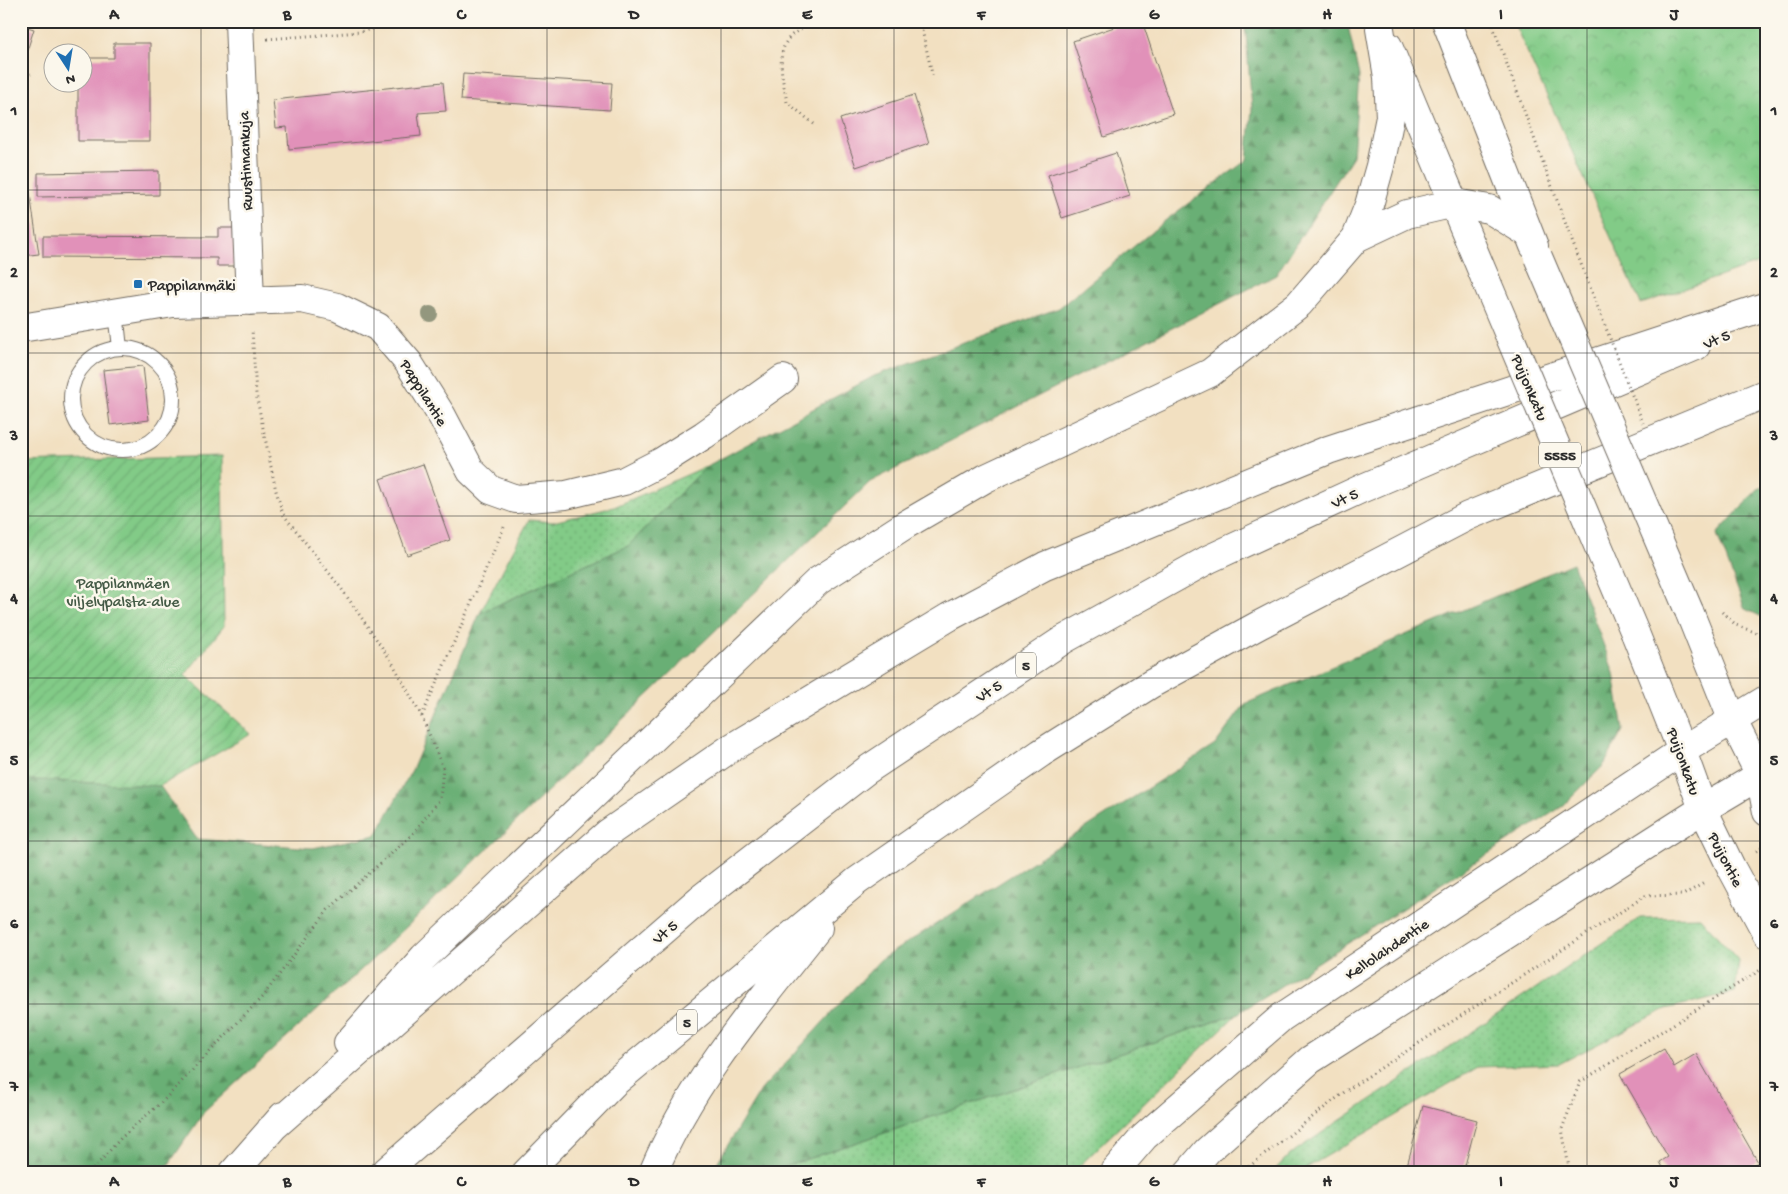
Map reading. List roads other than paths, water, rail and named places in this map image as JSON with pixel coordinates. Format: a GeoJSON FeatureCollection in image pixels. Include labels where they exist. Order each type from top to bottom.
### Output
{"type":"FeatureCollection","features":[{"type":"Feature","properties":{"kind":"main road","name":"Ruustinnankuja"},"geometry":{"type":"LineString","coordinates":[[239,21],[250,301]]}},
{"type":"Feature","properties":{"kind":"main road"},"geometry":{"type":"LineString","coordinates":[[1446,21],[1533,245],[1734,721],[1764,773],[1767,812]]}},
{"type":"Feature","properties":{"kind":"main road"},"geometry":{"type":"LineString","coordinates":[[233,1173],[424,957],[818,581],[905,525],[986,478],[1210,373],[1299,304],[1356,238],[1369,205],[1380,166],[1390,117],[1388,77],[1379,25]]}},
{"type":"Feature","properties":{"kind":"main road","name":"Puijonkatu"},"geometry":{"type":"LineString","coordinates":[[1379,25],[1635,633],[1703,809]]}},
{"type":"Feature","properties":{"kind":"main road"},"geometry":{"type":"LineString","coordinates":[[1356,238],[1407,214],[1455,203],[1489,209],[1533,245]]}},
{"type":"Feature","properties":{"kind":"main road","name":"Pappilantie"},"geometry":{"type":"LineString","coordinates":[[21,328],[172,303],[302,300],[337,307],[378,327],[408,362],[442,416],[471,471],[491,490],[516,499],[566,496],[624,481],[661,462],[704,435],[783,379]]}},
{"type":"Feature","properties":{"kind":"main road"},"geometry":{"type":"LineString","coordinates":[[271,1129],[608,833],[731,748],[949,617],[1045,566],[1328,450],[1767,306]]}},
{"type":"Feature","properties":{"kind":"main road","name":"Vt 5"},"geometry":{"type":"LineString","coordinates":[[384,1173],[700,899],[867,770],[1063,640],[1209,559],[1254,538],[1363,488],[1767,316]]}},
{"type":"Feature","properties":{"kind":"main road","name":"5"},"geometry":{"type":"LineString","coordinates":[[526,1173],[614,1083],[857,881],[1041,753],[1151,684],[1259,625],[1468,516],[1767,393]]}},
{"type":"Feature","properties":{"kind":"main road","name":"Kellolahdentie"},"geometry":{"type":"LineString","coordinates":[[1113,1173],[1144,1137],[1282,1017],[1682,751],[1734,721],[1767,699]]}},
{"type":"Feature","properties":{"kind":"main road"},"geometry":{"type":"LineString","coordinates":[[1188,1173],[1207,1151],[1310,1060],[1703,809],[1764,773]]}},
{"type":"Feature","properties":{"kind":"main road","name":"Puijontie"},"geometry":{"type":"LineString","coordinates":[[1703,809],[1731,867],[1767,934]]}},
{"type":"Feature","properties":{"kind":"main road"},"geometry":{"type":"LineString","coordinates":[[653,1173],[678,1120],[736,1031],[857,881]]}},
{"type":"Feature","properties":{"kind":"lane"},"geometry":{"type":"LineString","coordinates":[[116,312],[120,348]]}},
{"type":"Feature","properties":{"kind":"lane"},"geometry":{"type":"LineString","coordinates":[[120,348],[137,350],[152,358],[164,370],[172,386],[173,403],[169,420],[160,434],[146,444],[130,450],[113,450],[97,443],[84,432],[75,418],[72,403],[73,387],[79,372],[90,360],[104,352],[120,348]]}},
{"type":"Feature","properties":{"kind":"place","name":"Pappilanmäki"},"geometry":{"type":"Point","coordinates":[138,284]}},
{"type":"Feature","properties":{"kind":"park label","name":"Pappilanmäen viljelypalsta-alue"},"geometry":{"type":"Point","coordinates":[123,591]}}]}
